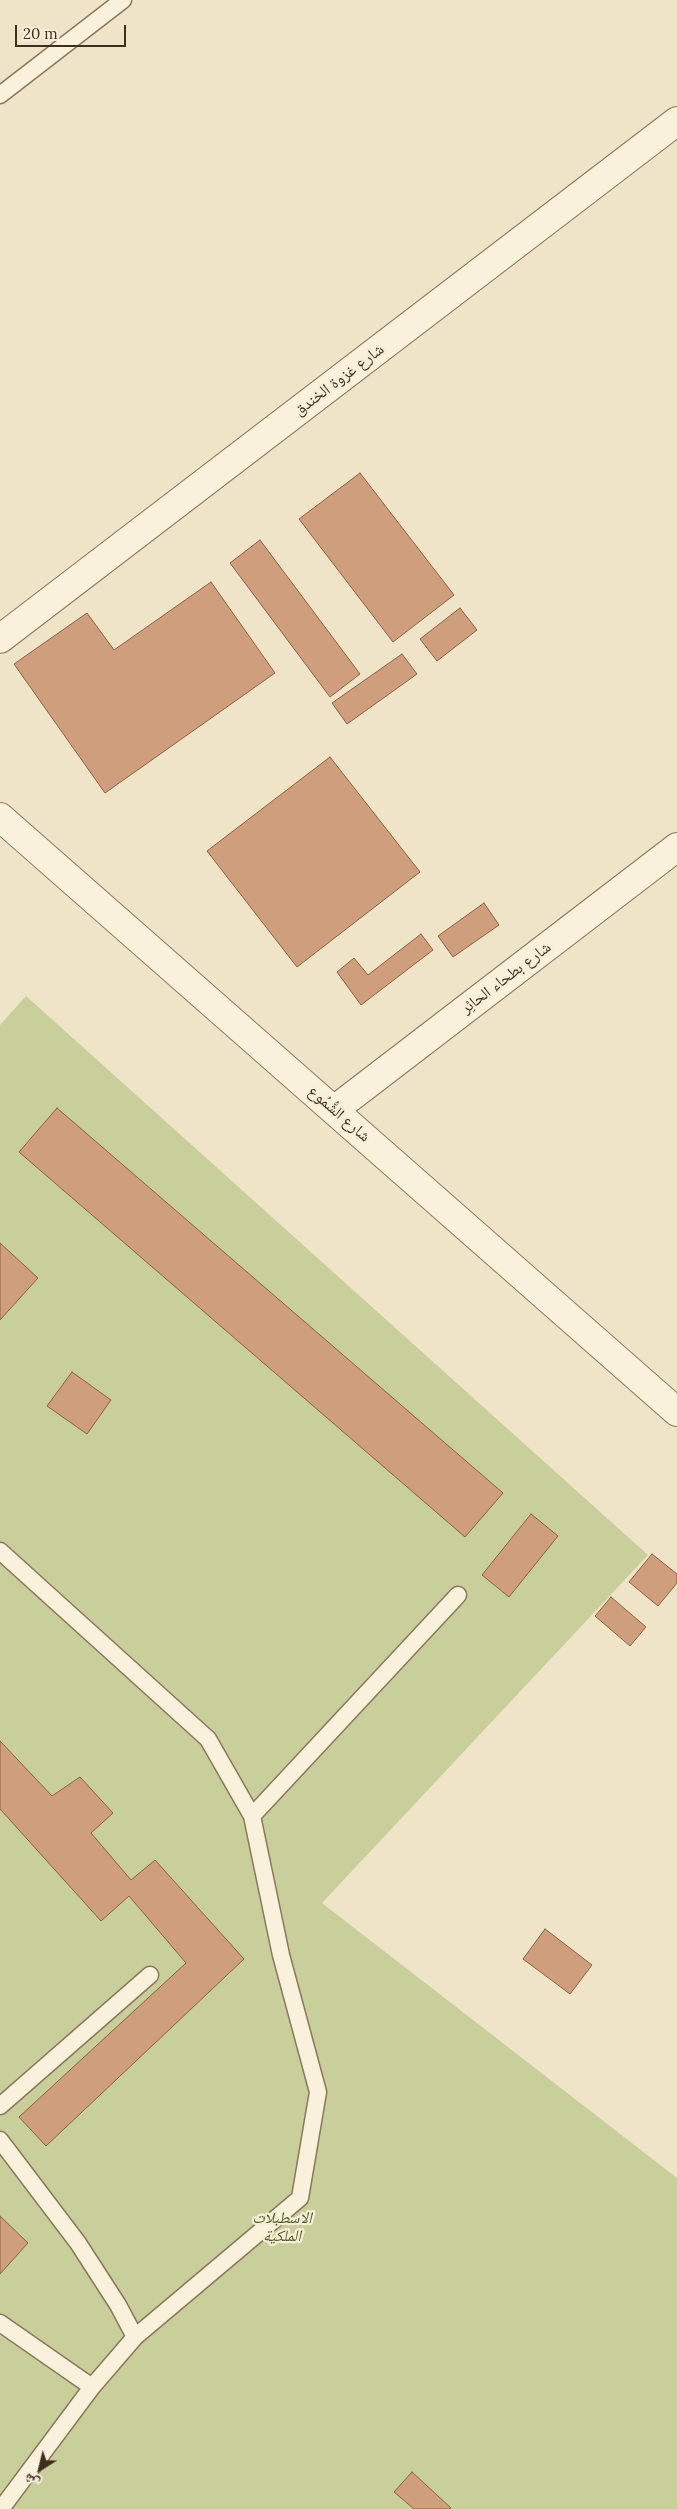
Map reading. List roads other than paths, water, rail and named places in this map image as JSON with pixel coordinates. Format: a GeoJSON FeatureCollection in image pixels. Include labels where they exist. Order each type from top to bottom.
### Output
{"type":"FeatureCollection","features":[{"type":"Feature","properties":{"kind":"street","name":"شارع غزوة الخندق"},"geometry":{"type":"LineString","coordinates":[[0,639],[677,121]]}},
{"type":"Feature","properties":{"kind":"street","name":"شارع الشُّمُوع"},"geometry":{"type":"LineString","coordinates":[[0,817],[677,1412]]}},
{"type":"Feature","properties":{"kind":"street","name":"شارع بطحاء الحائِر"},"geometry":{"type":"LineString","coordinates":[[334,1110],[677,847]]}},
{"type":"Feature","properties":{"kind":"lane"},"geometry":{"type":"LineString","coordinates":[[0,95],[123,0]]}},
{"type":"Feature","properties":{"kind":"lane"},"geometry":{"type":"LineString","coordinates":[[0,1551],[208,1739],[252,1816],[281,1955],[318,2092],[300,2198],[135,2337],[92,2387],[1,2509]]}},
{"type":"Feature","properties":{"kind":"lane"},"geometry":{"type":"LineString","coordinates":[[252,1816],[458,1595]]}},
{"type":"Feature","properties":{"kind":"lane"},"geometry":{"type":"LineString","coordinates":[[0,2106],[150,1975]]}},
{"type":"Feature","properties":{"kind":"lane"},"geometry":{"type":"LineString","coordinates":[[0,2140],[78,2243],[108,2289],[135,2337]]}},
{"type":"Feature","properties":{"kind":"lane"},"geometry":{"type":"LineString","coordinates":[[0,2323],[92,2387]]}},
{"type":"Feature","properties":{"kind":"park label","name":"الاسطبلات الملكية"},"geometry":{"type":"Point","coordinates":[282,2227]}}]}
